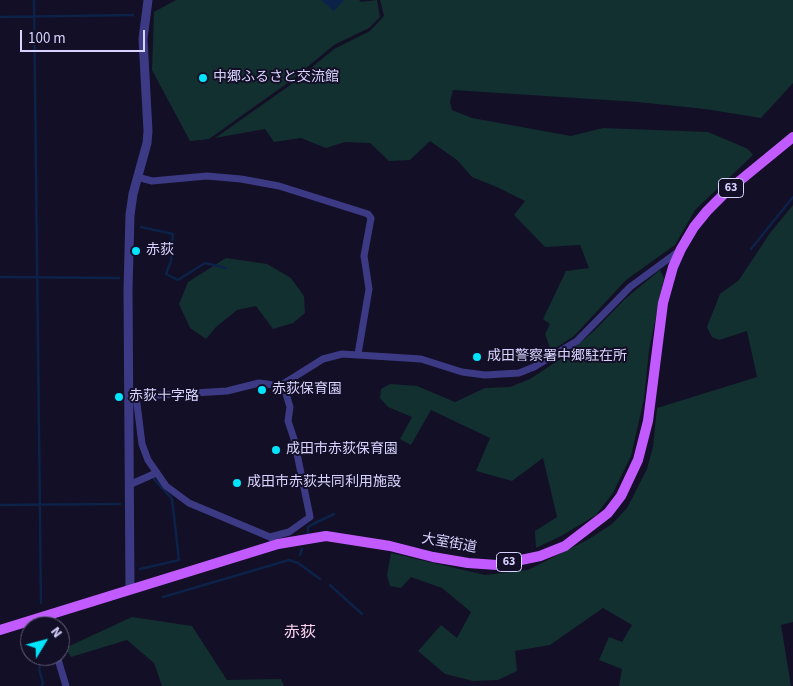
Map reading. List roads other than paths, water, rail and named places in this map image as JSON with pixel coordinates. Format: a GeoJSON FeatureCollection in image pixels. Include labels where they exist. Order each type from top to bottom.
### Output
{"type":"FeatureCollection","features":[{"type":"Feature","properties":{"kind":"main road","name":"大室街道"},"geometry":{"type":"LineString","coordinates":[[60,616],[130,589],[278,544],[326,536],[390,546],[433,557],[468,563],[497,565],[540,556],[565,546],[608,513],[621,496],[638,460],[648,421],[663,303],[673,267],[681,249],[694,227],[707,211],[733,186],[793,137]]}},
{"type":"Feature","properties":{"kind":"main road","name":"大室街道"},"geometry":{"type":"LineString","coordinates":[[0,630],[20,626]]}},
{"type":"Feature","properties":{"kind":"street"},"geometry":{"type":"LineString","coordinates":[[130,589],[129,485],[132,396],[128,289],[130,215],[148,132],[143,39],[148,0]]}},
{"type":"Feature","properties":{"kind":"street"},"geometry":{"type":"LineString","coordinates":[[137,177],[152,180],[207,176],[279,186],[368,214],[371,218],[364,256],[368,289],[358,354]]}},
{"type":"Feature","properties":{"kind":"street"},"geometry":{"type":"LineString","coordinates":[[132,396],[227,392],[259,383],[283,384],[323,360],[342,354],[421,359],[462,372],[485,375],[519,373],[534,367],[577,341],[630,287],[681,249]]}},
{"type":"Feature","properties":{"kind":"street"},"geometry":{"type":"LineString","coordinates":[[270,537],[289,532],[310,517],[294,439],[288,421],[290,407],[283,384]]}},
{"type":"Feature","properties":{"kind":"street"},"geometry":{"type":"LineString","coordinates":[[132,396],[142,444],[148,460],[166,486],[188,503],[270,537],[278,544]]}},
{"type":"Feature","properties":{"kind":"street"},"geometry":{"type":"LineString","coordinates":[[129,485],[156,473]]}},
{"type":"Feature","properties":{"kind":"street"},"geometry":{"type":"LineString","coordinates":[[60,666],[66,686]]}},
{"type":"Feature","properties":{"kind":"water"},"geometry":{"type":"Polygon","coordinates":[[[321,0],[344,0],[334,11],[321,0]]]}},
{"type":"Feature","properties":{"kind":"waterway"},"geometry":{"type":"LineString","coordinates":[[34,0],[41,603]]}},
{"type":"Feature","properties":{"kind":"waterway"},"geometry":{"type":"LineString","coordinates":[[0,17],[133,15]]}},
{"type":"Feature","properties":{"kind":"waterway"},"geometry":{"type":"LineString","coordinates":[[751,249],[793,197]]}},
{"type":"Feature","properties":{"kind":"waterway"},"geometry":{"type":"LineString","coordinates":[[141,227],[173,234],[171,261],[166,274],[178,280],[205,263],[226,268]]}},
{"type":"Feature","properties":{"kind":"waterway"},"geometry":{"type":"LineString","coordinates":[[0,277],[119,278]]}},
{"type":"Feature","properties":{"kind":"waterway"},"geometry":{"type":"LineString","coordinates":[[140,569],[179,560],[172,499],[154,479]]}},
{"type":"Feature","properties":{"kind":"waterway"},"geometry":{"type":"LineString","coordinates":[[0,505],[120,504]]}},
{"type":"Feature","properties":{"kind":"waterway"},"geometry":{"type":"LineString","coordinates":[[308,533],[308,527],[334,514]]}},
{"type":"Feature","properties":{"kind":"waterway"},"geometry":{"type":"LineString","coordinates":[[300,555],[302,549]]}},
{"type":"Feature","properties":{"kind":"waterway"},"geometry":{"type":"LineString","coordinates":[[163,597],[289,560],[298,563],[320,579]]}},
{"type":"Feature","properties":{"kind":"waterway"},"geometry":{"type":"LineString","coordinates":[[330,585],[362,614]]}},
{"type":"Feature","properties":{"kind":"waterway"},"geometry":{"type":"LineString","coordinates":[[40,666],[42,686]]}},
{"type":"Feature","properties":{"kind":"place","name":"中郷ふるさと交流館"},"geometry":{"type":"Point","coordinates":[203,78]}},
{"type":"Feature","properties":{"kind":"place","name":"赤荻"},"geometry":{"type":"Point","coordinates":[136,251]}},
{"type":"Feature","properties":{"kind":"place","name":"成田警察署中郷駐在所"},"geometry":{"type":"Point","coordinates":[477,357]}},
{"type":"Feature","properties":{"kind":"place","name":"赤荻保育園"},"geometry":{"type":"Point","coordinates":[262,390]}},
{"type":"Feature","properties":{"kind":"place","name":"赤荻十字路"},"geometry":{"type":"Point","coordinates":[119,397]}},
{"type":"Feature","properties":{"kind":"place","name":"成田市赤荻保育園"},"geometry":{"type":"Point","coordinates":[276,450]}},
{"type":"Feature","properties":{"kind":"place","name":"成田市赤荻共同利用施設"},"geometry":{"type":"Point","coordinates":[237,483]}},
{"type":"Feature","properties":{"kind":"district","name":"赤荻"},"geometry":{"type":"Point","coordinates":[300,633]}}]}
